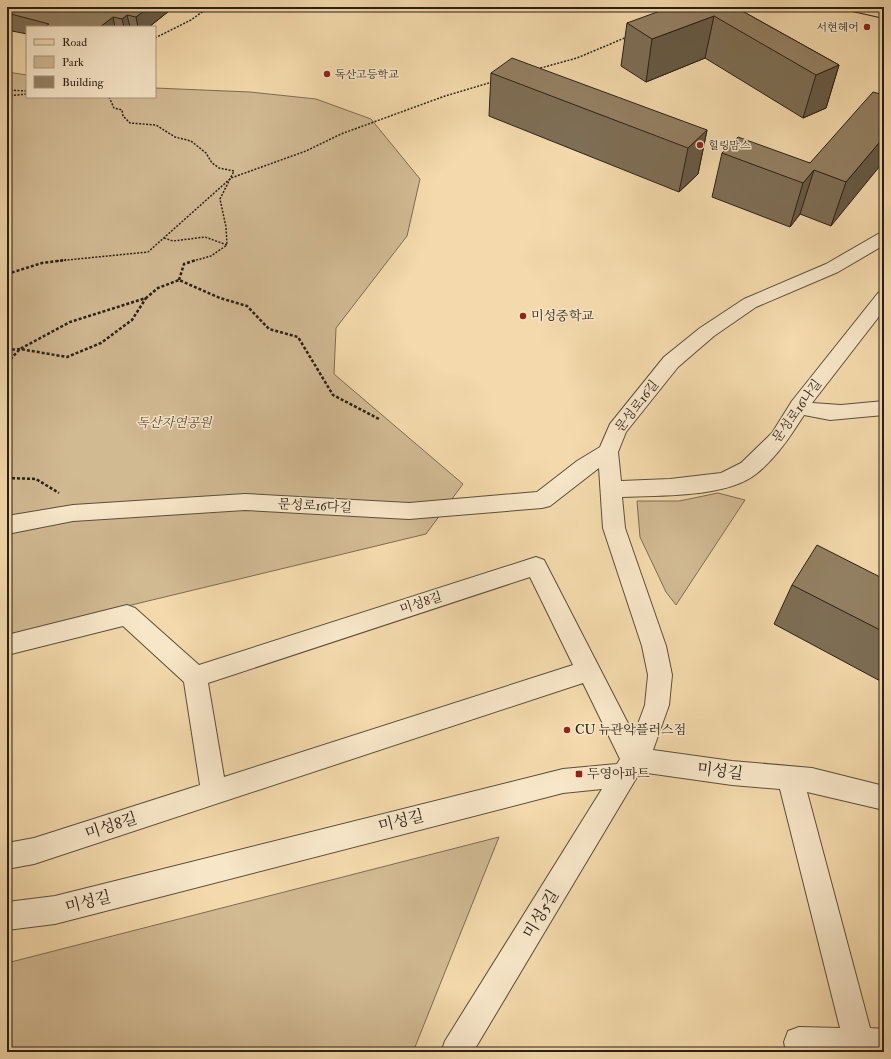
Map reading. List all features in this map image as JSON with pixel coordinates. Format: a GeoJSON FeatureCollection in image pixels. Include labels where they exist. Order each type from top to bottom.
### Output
{"type":"FeatureCollection","features":[{"type":"Feature","properties":{"kind":"main road"},"geometry":{"type":"LineString","coordinates":[[853,7],[884,14]]}},
{"type":"Feature","properties":{"kind":"main road"},"geometry":{"type":"LineString","coordinates":[[874,7],[884,9]]}},
{"type":"Feature","properties":{"kind":"street","name":"문성로16길"},"geometry":{"type":"LineString","coordinates":[[629,767],[645,740],[657,705],[660,676],[654,646],[614,528],[608,452],[617,428],[671,362],[707,332],[750,303],[832,268],[884,238]]}},
{"type":"Feature","properties":{"kind":"street","name":"문성로16나길"},"geometry":{"type":"LineString","coordinates":[[611,489],[670,487],[724,481],[748,469],[779,438],[799,406],[884,297]]}},
{"type":"Feature","properties":{"kind":"street"},"geometry":{"type":"LineString","coordinates":[[799,406],[828,414],[884,408]]}},
{"type":"Feature","properties":{"kind":"street","name":"문성로16다길"},"geometry":{"type":"LineString","coordinates":[[7,526],[64,515],[245,502],[408,511],[542,500],[584,467],[608,452]]}},
{"type":"Feature","properties":{"kind":"street","name":"미성8길"},"geometry":{"type":"LineString","coordinates":[[195,677],[536,566],[588,671],[629,767]]}},
{"type":"Feature","properties":{"kind":"street"},"geometry":{"type":"LineString","coordinates":[[7,645],[127,615],[195,677],[214,792]]}},
{"type":"Feature","properties":{"kind":"street","name":"미성8길"},"geometry":{"type":"LineString","coordinates":[[7,856],[34,852],[588,671]]}},
{"type":"Feature","properties":{"kind":"street","name":"미성길"},"geometry":{"type":"LineString","coordinates":[[7,916],[55,910],[563,781],[629,767],[732,773],[812,780],[884,798]]}},
{"type":"Feature","properties":{"kind":"street","name":"미성5길"},"geometry":{"type":"LineString","coordinates":[[456,1052],[629,767]]}},
{"type":"Feature","properties":{"kind":"street"},"geometry":{"type":"LineString","coordinates":[[790,778],[871,1044],[799,1042],[801,1052]]}},
{"type":"Feature","properties":{"kind":"path"},"geometry":{"type":"LineString","coordinates":[[156,38],[191,20],[209,7]]}},
{"type":"Feature","properties":{"kind":"path"},"geometry":{"type":"LineString","coordinates":[[533,70],[577,58],[627,37]]}},
{"type":"Feature","properties":{"kind":"path"},"geometry":{"type":"LineString","coordinates":[[7,274],[42,263],[148,252],[231,178],[306,151],[341,134],[371,123],[446,96],[497,81]]}},
{"type":"Feature","properties":{"kind":"path"},"geometry":{"type":"LineString","coordinates":[[7,90],[26,93]]}},
{"type":"Feature","properties":{"kind":"path"},"geometry":{"type":"LineString","coordinates":[[7,96],[26,93]]}},
{"type":"Feature","properties":{"kind":"path"},"geometry":{"type":"LineString","coordinates":[[109,98],[114,108],[122,110],[123,116],[130,123],[156,125],[175,137],[191,142],[206,153],[212,163],[219,168],[234,170],[220,199],[226,227],[226,245]]}},
{"type":"Feature","properties":{"kind":"path"},"geometry":{"type":"LineString","coordinates":[[164,238],[173,241],[205,237],[226,245]]}},
{"type":"Feature","properties":{"kind":"path"},"geometry":{"type":"LineString","coordinates":[[179,280],[184,264],[211,256],[226,245]]}},
{"type":"Feature","properties":{"kind":"path"},"geometry":{"type":"LineString","coordinates":[[7,350],[20,350],[67,357],[101,343],[132,320],[146,298],[158,288],[179,280],[220,298],[247,306],[268,329],[298,336],[334,395],[379,419]]}},
{"type":"Feature","properties":{"kind":"path"},"geometry":{"type":"LineString","coordinates":[[7,363],[20,350],[70,322],[146,298]]}},
{"type":"Feature","properties":{"kind":"path"},"geometry":{"type":"LineString","coordinates":[[7,478],[36,479],[61,494],[64,515]]}},
{"type":"Feature","properties":{"kind":"green space","name":"독산자연공원"},"geometry":{"type":"Polygon","coordinates":[[[7,72],[26,75],[26,98],[156,98],[156,88],[250,92],[316,99],[371,119],[420,179],[407,236],[336,328],[334,374],[463,484],[426,534],[7,635],[7,72]]]}},
{"type":"Feature","properties":{"kind":"green space"},"geometry":{"type":"Polygon","coordinates":[[[718,493],[745,500],[676,605],[666,592],[640,537],[637,501],[679,501],[718,493]]]}},
{"type":"Feature","properties":{"kind":"green space"},"geometry":{"type":"Polygon","coordinates":[[[499,837],[413,1052],[7,1052],[7,963],[499,837]]]}},
{"type":"Feature","properties":{"kind":"building"},"geometry":{"type":"Polygon","coordinates":[[[7,7],[52,7],[67,11],[72,7],[91,10],[96,7],[149,7],[136,17],[127,15],[122,19],[113,17],[101,26],[46,26],[49,24],[7,13],[7,7]]]}},
{"type":"Feature","properties":{"kind":"building"},"geometry":{"type":"Polygon","coordinates":[[[671,7],[735,7],[839,65],[816,75],[714,16],[652,39],[627,23],[671,7]]]}},
{"type":"Feature","properties":{"kind":"building"},"geometry":{"type":"Polygon","coordinates":[[[512,58],[707,130],[688,148],[491,73],[512,58]]]}},
{"type":"Feature","properties":{"kind":"building"},"geometry":{"type":"Polygon","coordinates":[[[873,92],[884,95],[884,137],[846,182],[814,170],[803,183],[722,153],[738,137],[810,163],[873,92]]]}},
{"type":"Feature","properties":{"kind":"building"},"geometry":{"type":"Polygon","coordinates":[[[817,545],[884,579],[884,632],[792,585],[817,545]]]}},
{"type":"Feature","properties":{"kind":"place","name":"서현헤어"},"geometry":{"type":"Point","coordinates":[867,27]}},
{"type":"Feature","properties":{"kind":"place","name":"독산고등학교"},"geometry":{"type":"Point","coordinates":[327,74]}},
{"type":"Feature","properties":{"kind":"place","name":"힐링맘스"},"geometry":{"type":"Point","coordinates":[700,145]}},
{"type":"Feature","properties":{"kind":"place","name":"미성중학교"},"geometry":{"type":"Point","coordinates":[523,316]}},
{"type":"Feature","properties":{"kind":"place","name":"CU 뉴관악플러스점"},"geometry":{"type":"Point","coordinates":[567,730]}},
{"type":"Feature","properties":{"kind":"place","name":"두영아파트"},"geometry":{"type":"Point","coordinates":[579,774]}}]}
